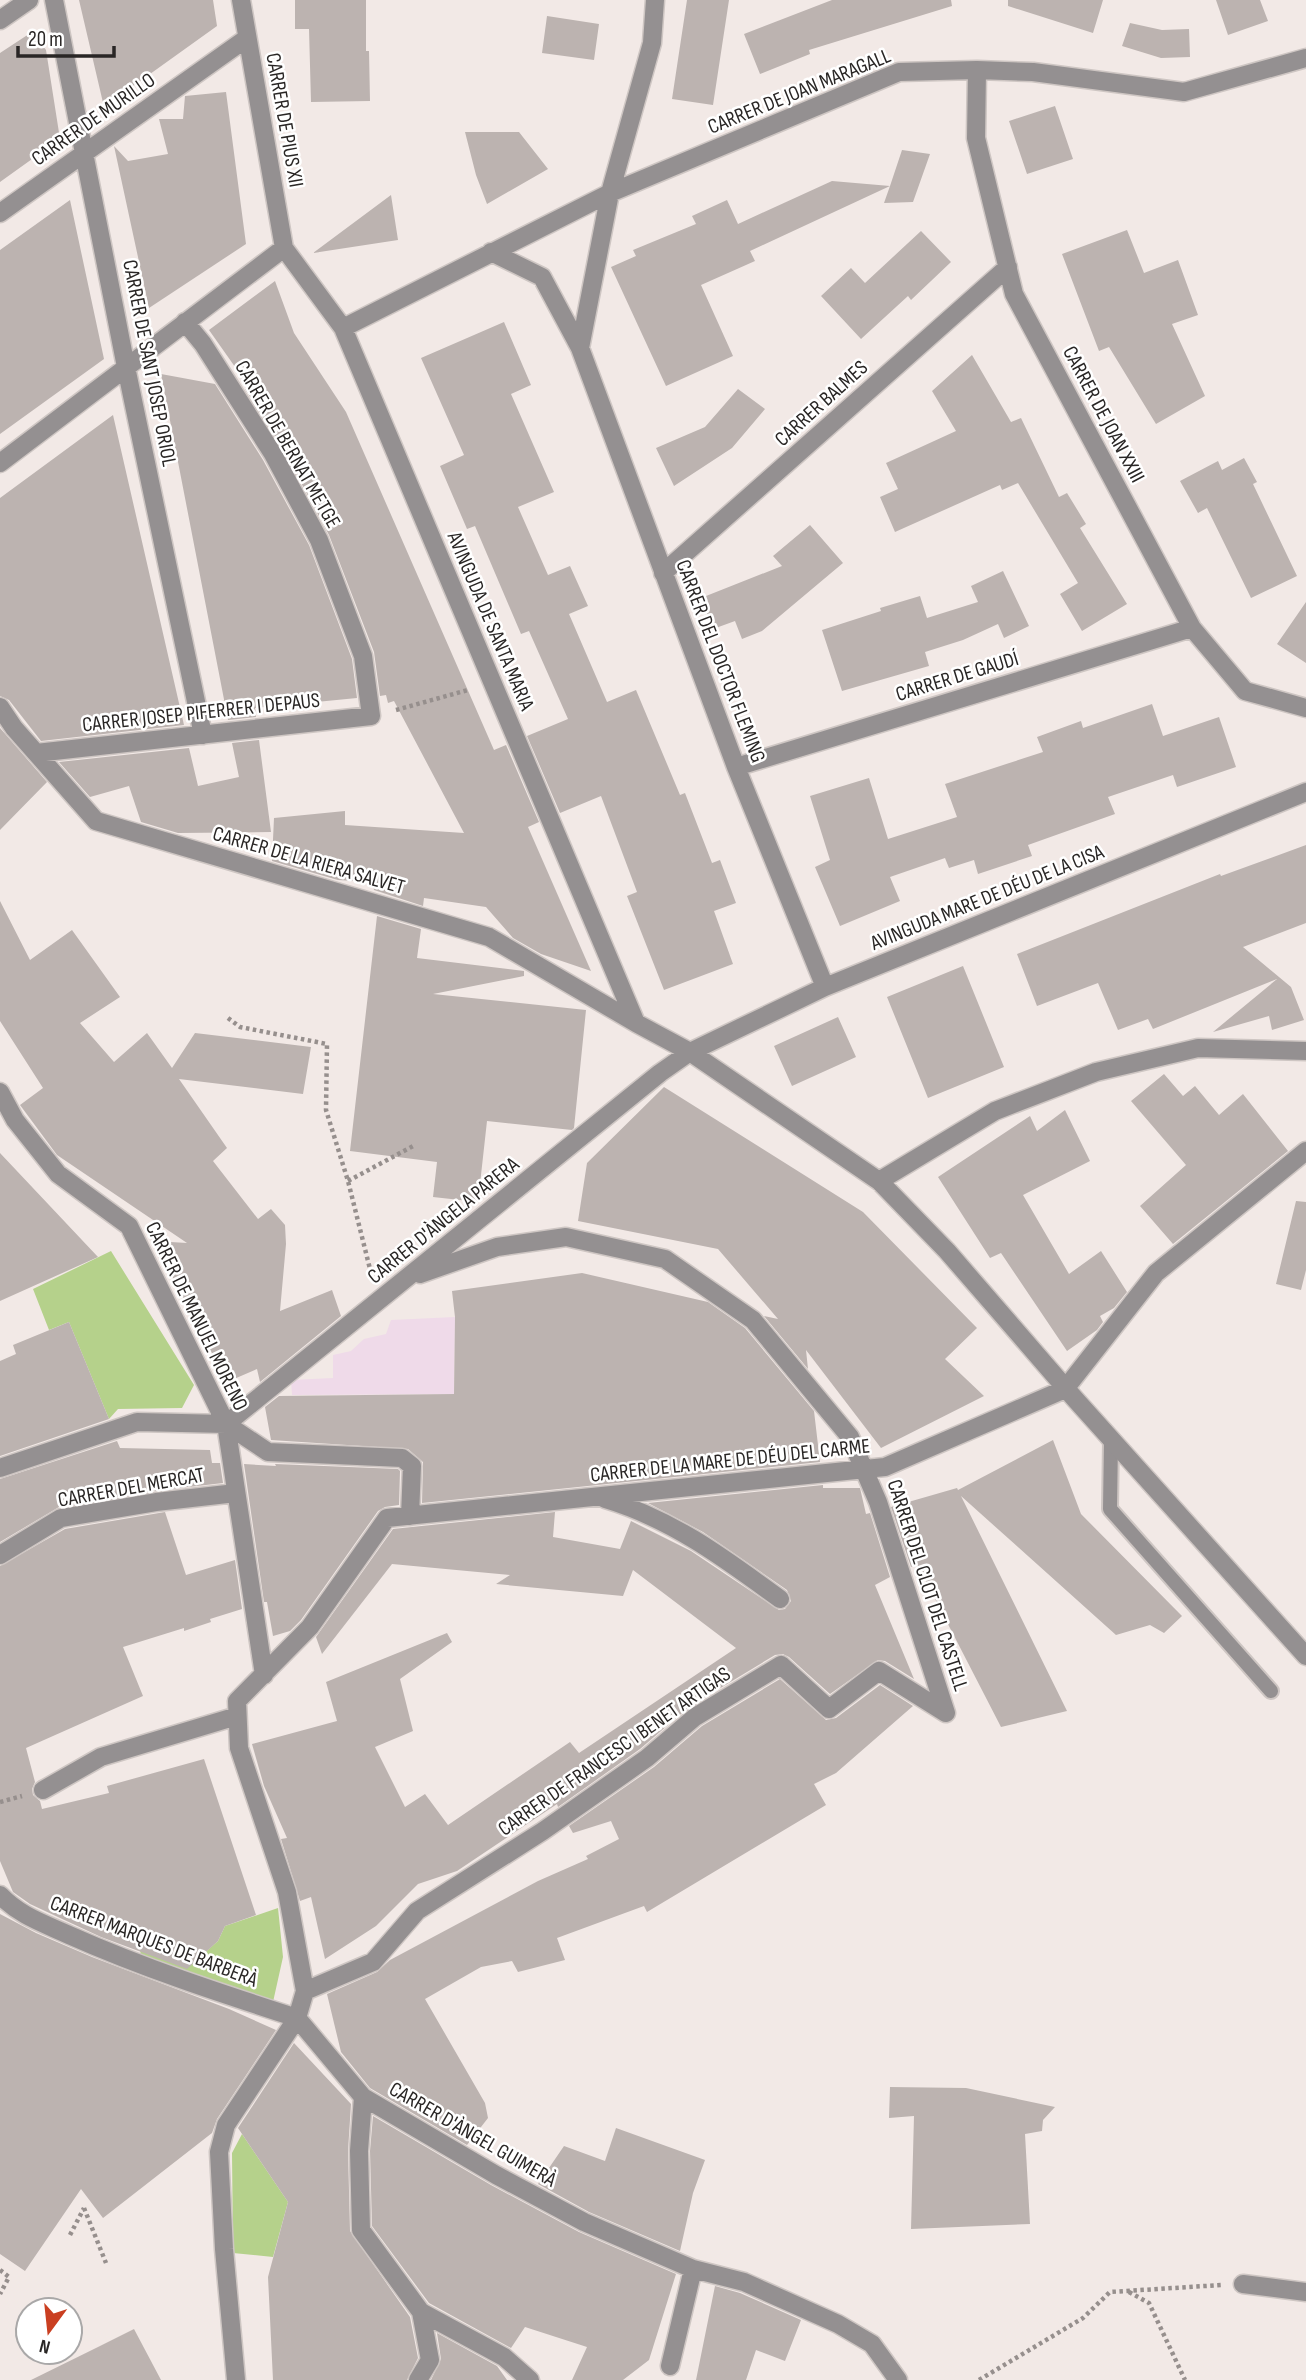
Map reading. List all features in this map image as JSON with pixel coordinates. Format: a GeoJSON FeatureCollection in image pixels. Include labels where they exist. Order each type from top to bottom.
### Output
{"type":"FeatureCollection","features":[{"type":"Feature","properties":{"kind":"street"},"geometry":{"type":"LineString","coordinates":[[0,20],[29,0]]}},
{"type":"Feature","properties":{"kind":"street","name":"CARRER DE SANT JOSEP ORIOL"},"geometry":{"type":"LineString","coordinates":[[54,0],[126,367],[203,735]]}},
{"type":"Feature","properties":{"kind":"street","name":"CARRER DE PIUS XII"},"geometry":{"type":"LineString","coordinates":[[241,0],[284,248]]}},
{"type":"Feature","properties":{"kind":"street"},"geometry":{"type":"LineString","coordinates":[[580,348],[610,192],[652,43],[656,0]]}},
{"type":"Feature","properties":{"kind":"street","name":"CARRER DE MURILLO"},"geometry":{"type":"LineString","coordinates":[[0,212],[247,38]]}},
{"type":"Feature","properties":{"kind":"street","name":"CARRER DE JOAN MARAGALL"},"geometry":{"type":"LineString","coordinates":[[344,328],[610,192],[899,72],[1033,72],[1184,92],[1306,58]]}},
{"type":"Feature","properties":{"kind":"street","name":"CARRER DE JOAN XXIII"},"geometry":{"type":"LineString","coordinates":[[977,70],[976,138],[1014,294],[1192,628],[1245,691],[1306,708]]}},
{"type":"Feature","properties":{"kind":"street"},"geometry":{"type":"LineString","coordinates":[[0,463],[284,248]]}},
{"type":"Feature","properties":{"kind":"street","name":"AVINGUDA DE SANTA MARIA"},"geometry":{"type":"LineString","coordinates":[[284,248],[344,328],[636,1023]]}},
{"type":"Feature","properties":{"kind":"street","name":"CARRER DEL DOCTOR FLEMING"},"geometry":{"type":"LineString","coordinates":[[491,253],[542,277],[580,348],[736,767],[825,987]]}},
{"type":"Feature","properties":{"kind":"street","name":"CARRER BALMES"},"geometry":{"type":"LineString","coordinates":[[663,573],[1008,267]]}},
{"type":"Feature","properties":{"kind":"street","name":"CARRER DE BERNAT METGE"},"geometry":{"type":"LineString","coordinates":[[185,322],[203,344],[273,454],[319,540],[363,656],[371,716]]}},
{"type":"Feature","properties":{"kind":"street","name":"CARRER DE GAUDÍ"},"geometry":{"type":"LineString","coordinates":[[736,767],[1192,628]]}},
{"type":"Feature","properties":{"kind":"street","name":"CARRER DE LA RIERA SALVET"},"geometry":{"type":"LineString","coordinates":[[0,707],[14,728],[96,821],[489,937],[690,1052],[879,1181],[947,1251],[1065,1389],[1306,1657]]}},
{"type":"Feature","properties":{"kind":"street","name":"CARRER JOSEP PIFERRER I DEPAUS"},"geometry":{"type":"LineString","coordinates":[[36,753],[371,716]]}},
{"type":"Feature","properties":{"kind":"street","name":"AVINGUDA MARE DE DÉU DE LA CISA"},"geometry":{"type":"LineString","coordinates":[[690,1052],[825,987],[1306,793]]}},
{"type":"Feature","properties":{"kind":"street"},"geometry":{"type":"LineString","coordinates":[[879,1181],[995,1111],[1096,1072],[1198,1048],[1306,1051]]}},
{"type":"Feature","properties":{"kind":"street","name":"CARRER D'ÀNGELA PARERA"},"geometry":{"type":"LineString","coordinates":[[226,1424],[690,1052]]}},
{"type":"Feature","properties":{"kind":"street","name":"CARRER DE MANUEL MORENO"},"geometry":{"type":"LineString","coordinates":[[0,1092],[15,1120],[58,1174],[129,1226],[226,1424],[264,1675]]}},
{"type":"Feature","properties":{"kind":"street","name":"CARRER DE LA MARE DE DÉU DEL CARME"},"geometry":{"type":"LineString","coordinates":[[237,1716],[237,1701],[310,1627],[387,1518],[885,1467],[1065,1389],[1156,1273],[1306,1151]]}},
{"type":"Feature","properties":{"kind":"street","name":"CARRER DEL CLOT DEL CASTELL"},"geometry":{"type":"LineString","coordinates":[[408,1278],[497,1247],[566,1237],[665,1259],[753,1320],[850,1437],[866,1471],[946,1713]]}},
{"type":"Feature","properties":{"kind":"street"},"geometry":{"type":"LineString","coordinates":[[0,1468],[136,1422],[226,1424],[268,1452],[402,1458],[412,1466],[410,1516]]}},
{"type":"Feature","properties":{"kind":"street","name":"CARRER DEL MERCAT"},"geometry":{"type":"LineString","coordinates":[[0,1555],[61,1518],[156,1502],[236,1493]]}},
{"type":"Feature","properties":{"kind":"street"},"geometry":{"type":"LineString","coordinates":[[598,1497],[640,1510],[708,1547],[780,1599]]}},
{"type":"Feature","properties":{"kind":"street","name":"CARRER DE FRANCESC I BENET ARTIGAS"},"geometry":{"type":"LineString","coordinates":[[306,1991],[373,1962],[417,1911],[554,1824],[647,1758],[695,1717],[781,1665],[829,1709],[879,1671],[946,1713]]}},
{"type":"Feature","properties":{"kind":"street"},"geometry":{"type":"LineString","coordinates":[[43,1790],[101,1757],[237,1716],[239,1748],[287,1892],[306,1991],[297,2018],[226,2125],[219,2152],[223,2249],[236,2380]]}},
{"type":"Feature","properties":{"kind":"street","name":"CARRER MARQUES DE BARBERÀ"},"geometry":{"type":"LineString","coordinates":[[2,1901],[93,1945],[199,1986],[297,2018]]}},
{"type":"Feature","properties":{"kind":"street","name":"CARRER D'ÀNGEL GUIMERÀ"},"geometry":{"type":"LineString","coordinates":[[297,2018],[363,2097],[496,2175],[584,2222],[694,2269],[744,2282],[838,2324],[872,2344],[898,2380]]}},
{"type":"Feature","properties":{"kind":"street"},"geometry":{"type":"LineString","coordinates":[[363,2097],[359,2151],[361,2230],[421,2312],[504,2357],[530,2380]]}},
{"type":"Feature","properties":{"kind":"street"},"geometry":{"type":"LineString","coordinates":[[670,2366],[694,2269]]}},
{"type":"Feature","properties":{"kind":"street"},"geometry":{"type":"LineString","coordinates":[[1243,2284],[1306,2292]]}},
{"type":"Feature","properties":{"kind":"street"},"geometry":{"type":"LineString","coordinates":[[418,2380],[430,2360],[421,2312]]}},
{"type":"Feature","properties":{"kind":"lane"},"geometry":{"type":"LineString","coordinates":[[1111,1440],[1110,1509],[1271,1691]]}},
{"type":"Feature","properties":{"kind":"path"},"geometry":{"type":"LineString","coordinates":[[371,716],[493,683]]}},
{"type":"Feature","properties":{"kind":"path"},"geometry":{"type":"LineString","coordinates":[[228,1018],[240,1027],[327,1044],[326,1110],[348,1181],[379,1301]]}},
{"type":"Feature","properties":{"kind":"path"},"geometry":{"type":"LineString","coordinates":[[348,1181],[415,1145]]}},
{"type":"Feature","properties":{"kind":"path"},"geometry":{"type":"LineString","coordinates":[[70,2235],[85,2208],[106,2263]]}},
{"type":"Feature","properties":{"kind":"path"},"geometry":{"type":"LineString","coordinates":[[0,2270],[9,2277],[0,2294]]}},
{"type":"Feature","properties":{"kind":"path"},"geometry":{"type":"LineString","coordinates":[[979,2380],[1083,2318],[1110,2292],[1243,2284]]}},
{"type":"Feature","properties":{"kind":"path"},"geometry":{"type":"LineString","coordinates":[[1127,2291],[1149,2303],[1185,2380]]}},
{"type":"Feature","properties":{"kind":"shaded area"},"geometry":{"type":"Polygon","coordinates":[[[455,1317],[454,1394],[292,1395],[291,1380],[333,1378],[333,1355],[351,1351],[364,1339],[386,1334],[391,1320],[455,1317]]]}},
{"type":"Feature","properties":{"kind":"green space"},"geometry":{"type":"Polygon","coordinates":[[[111,1251],[194,1385],[182,1408],[118,1409],[109,1419],[69,1322],[49,1330],[33,1289],[111,1251]]]}},
{"type":"Feature","properties":{"kind":"green space"},"geometry":{"type":"Polygon","coordinates":[[[278,1908],[283,1957],[273,2002],[141,1955],[138,1941],[202,1955],[218,1941],[225,1926],[278,1908]]]}},
{"type":"Feature","properties":{"kind":"green space"},"geometry":{"type":"Polygon","coordinates":[[[242,2134],[288,2202],[273,2257],[233,2253],[232,2153],[242,2134]]]}},
{"type":"Feature","properties":{"kind":"building"},"geometry":{"type":"Polygon","coordinates":[[[79,0],[213,0],[217,26],[104,107],[79,0]]]}},
{"type":"Feature","properties":{"kind":"building"},"geometry":{"type":"Polygon","coordinates":[[[295,0],[366,0],[370,101],[311,102],[309,29],[295,29],[295,0]]]}},
{"type":"Feature","properties":{"kind":"building"},"geometry":{"type":"Polygon","coordinates":[[[687,0],[729,0],[713,105],[672,99],[687,0]]]}},
{"type":"Feature","properties":{"kind":"building"},"geometry":{"type":"Polygon","coordinates":[[[832,0],[951,0],[952,6],[809,50],[810,54],[760,74],[744,34],[832,0]]]}},
{"type":"Feature","properties":{"kind":"building"},"geometry":{"type":"Polygon","coordinates":[[[1008,0],[1103,0],[1093,33],[1008,6],[1008,0]]]}},
{"type":"Feature","properties":{"kind":"building"},"geometry":{"type":"Polygon","coordinates":[[[1216,0],[1260,0],[1268,21],[1228,35],[1216,0]]]}},
{"type":"Feature","properties":{"kind":"building"},"geometry":{"type":"Polygon","coordinates":[[[547,16],[599,24],[594,60],[542,53],[547,16]]]}},
{"type":"Feature","properties":{"kind":"building"},"geometry":{"type":"Polygon","coordinates":[[[1130,23],[1162,30],[1189,29],[1190,57],[1161,58],[1122,46],[1130,23]]]}},
{"type":"Feature","properties":{"kind":"building"},"geometry":{"type":"Polygon","coordinates":[[[32,32],[46,50],[60,139],[0,182],[0,53],[32,32]]]}},
{"type":"Feature","properties":{"kind":"building"},"geometry":{"type":"Polygon","coordinates":[[[226,92],[246,244],[149,308],[114,146],[128,161],[168,154],[159,119],[183,119],[185,96],[226,92]]]}},
{"type":"Feature","properties":{"kind":"building"},"geometry":{"type":"Polygon","coordinates":[[[1055,106],[1073,159],[1027,174],[1009,121],[1055,106]]]}},
{"type":"Feature","properties":{"kind":"building"},"geometry":{"type":"Polygon","coordinates":[[[465,132],[519,132],[548,169],[487,204],[465,132]]]}},
{"type":"Feature","properties":{"kind":"building"},"geometry":{"type":"Polygon","coordinates":[[[902,150],[930,154],[913,202],[884,203],[902,150]]]}},
{"type":"Feature","properties":{"kind":"building"},"geometry":{"type":"Polygon","coordinates":[[[832,181],[890,186],[750,251],[755,261],[701,285],[733,356],[666,386],[611,267],[636,256],[633,250],[696,224],[692,216],[727,200],[738,224],[832,181]]]}},
{"type":"Feature","properties":{"kind":"building"},"geometry":{"type":"Polygon","coordinates":[[[391,195],[398,240],[313,253],[391,195]]]}},
{"type":"Feature","properties":{"kind":"building"},"geometry":{"type":"Polygon","coordinates":[[[70,200],[104,359],[0,434],[0,250],[70,200]]]}},
{"type":"Feature","properties":{"kind":"building"},"geometry":{"type":"Polygon","coordinates":[[[1127,230],[1144,273],[1178,260],[1198,315],[1172,324],[1205,396],[1156,424],[1109,347],[1099,351],[1062,254],[1127,230]]]}},
{"type":"Feature","properties":{"kind":"building"},"geometry":{"type":"Polygon","coordinates":[[[921,231],[951,262],[911,300],[908,296],[861,339],[821,296],[851,268],[865,283],[921,231]]]}},
{"type":"Feature","properties":{"kind":"building"},"geometry":{"type":"Polygon","coordinates":[[[275,281],[294,333],[346,412],[494,750],[506,745],[539,822],[528,827],[591,971],[541,954],[513,938],[486,907],[424,898],[423,906],[374,890],[372,882],[338,880],[272,861],[274,818],[345,811],[345,825],[464,833],[394,701],[388,703],[386,695],[380,696],[374,652],[329,535],[283,449],[245,389],[252,391],[209,330],[275,281]]]}},
{"type":"Feature","properties":{"kind":"building"},"geometry":{"type":"Polygon","coordinates":[[[504,322],[531,385],[511,394],[554,492],[518,507],[548,575],[570,566],[588,606],[569,614],[607,702],[636,690],[680,795],[685,793],[712,863],[720,860],[736,903],[714,911],[733,964],[664,990],[627,896],[637,892],[601,796],[560,813],[527,736],[568,719],[529,631],[521,634],[475,526],[467,529],[440,466],[464,455],[421,358],[504,322]]]}},
{"type":"Feature","properties":{"kind":"building"},"geometry":{"type":"Polygon","coordinates":[[[972,355],[1011,422],[1021,418],[1059,497],[1067,493],[1086,524],[1080,528],[1127,604],[1082,631],[1060,594],[1078,583],[1018,483],[1002,490],[1000,485],[895,532],[880,497],[898,489],[886,463],[956,431],[932,391],[972,355]]]}},
{"type":"Feature","properties":{"kind":"building"},"geometry":{"type":"Polygon","coordinates":[[[161,374],[215,384],[263,460],[309,545],[352,659],[357,698],[255,708],[256,717],[228,720],[161,374]]]}},
{"type":"Feature","properties":{"kind":"building"},"geometry":{"type":"Polygon","coordinates":[[[738,389],[765,409],[732,448],[674,486],[656,448],[705,427],[738,389]]]}},
{"type":"Feature","properties":{"kind":"building"},"geometry":{"type":"Polygon","coordinates":[[[113,415],[184,725],[41,741],[9,700],[0,696],[0,498],[113,415]]]}},
{"type":"Feature","properties":{"kind":"building"},"geometry":{"type":"Polygon","coordinates":[[[1244,458],[1257,482],[1253,484],[1297,576],[1251,598],[1207,508],[1198,513],[1180,481],[1218,461],[1222,470],[1244,458]]]}},
{"type":"Feature","properties":{"kind":"building"},"geometry":{"type":"Polygon","coordinates":[[[810,525],[843,563],[762,631],[742,639],[735,621],[713,629],[701,598],[782,566],[773,556],[810,525]]]}},
{"type":"Feature","properties":{"kind":"building"},"geometry":{"type":"Polygon","coordinates":[[[1003,571],[1029,626],[1004,638],[998,624],[963,640],[925,652],[929,666],[842,691],[822,630],[920,596],[927,618],[978,602],[971,586],[1003,571]]]}},
{"type":"Feature","properties":{"kind":"building"},"geometry":{"type":"Polygon","coordinates":[[[1306,602],[1306,663],[1277,644],[1306,602]]]}},
{"type":"Feature","properties":{"kind":"building"},"geometry":{"type":"Polygon","coordinates":[[[1152,704],[1163,736],[1219,717],[1236,767],[1177,787],[1173,775],[1108,797],[1115,814],[1028,845],[1032,856],[978,874],[974,860],[949,868],[945,858],[890,877],[900,901],[840,926],[815,867],[830,860],[810,796],[869,778],[888,839],[957,817],[945,784],[1043,752],[1037,737],[1081,721],[1083,728],[1152,704]]]}},
{"type":"Feature","properties":{"kind":"building"},"geometry":{"type":"Polygon","coordinates":[[[0,728],[47,782],[0,830],[0,728]]]}},
{"type":"Feature","properties":{"kind":"building"},"geometry":{"type":"Polygon","coordinates":[[[259,740],[271,832],[178,833],[141,822],[129,786],[90,797],[59,762],[189,748],[198,786],[239,777],[232,743],[259,740]]]}},
{"type":"Feature","properties":{"kind":"building"},"geometry":{"type":"Polygon","coordinates":[[[1306,845],[1306,923],[1243,947],[1291,987],[1304,1020],[1272,1030],[1269,1016],[1213,1032],[1277,979],[1153,1029],[1148,1019],[1118,1030],[1098,983],[1037,1006],[1017,954],[1220,874],[1221,876],[1306,845]]]}},
{"type":"Feature","properties":{"kind":"building"},"geometry":{"type":"Polygon","coordinates":[[[0,901],[30,960],[72,930],[120,997],[80,1023],[114,1062],[147,1033],[172,1068],[195,1033],[311,1047],[303,1094],[179,1079],[227,1148],[213,1161],[258,1219],[271,1209],[285,1225],[286,1244],[280,1311],[332,1290],[341,1316],[260,1382],[257,1369],[227,1382],[154,1241],[187,1243],[57,1155],[20,1105],[43,1088],[0,1021],[0,901]]]}},
{"type":"Feature","properties":{"kind":"building"},"geometry":{"type":"Polygon","coordinates":[[[377,916],[421,929],[417,958],[524,971],[524,976],[433,994],[586,1010],[574,1128],[572,1130],[487,1121],[478,1202],[433,1197],[437,1162],[350,1151],[377,916]]]}},
{"type":"Feature","properties":{"kind":"building"},"geometry":{"type":"Polygon","coordinates":[[[963,966],[1004,1067],[928,1098],[887,997],[963,966]]]}},
{"type":"Feature","properties":{"kind":"building"},"geometry":{"type":"Polygon","coordinates":[[[838,1017],[856,1057],[792,1086],[774,1046],[838,1017]]]}},
{"type":"Feature","properties":{"kind":"building"},"geometry":{"type":"Polygon","coordinates":[[[1164,1074],[1183,1096],[1195,1086],[1219,1115],[1243,1094],[1288,1151],[1173,1244],[1140,1206],[1186,1165],[1131,1101],[1164,1074]]]}},
{"type":"Feature","properties":{"kind":"building"},"geometry":{"type":"Polygon","coordinates":[[[664,1087],[863,1212],[977,1328],[945,1359],[984,1396],[881,1448],[806,1350],[808,1369],[764,1316],[778,1319],[718,1249],[578,1221],[587,1163],[664,1087]]]}},
{"type":"Feature","properties":{"kind":"building"},"geometry":{"type":"Polygon","coordinates":[[[1065,1110],[1090,1161],[1023,1195],[1069,1274],[1101,1251],[1127,1292],[1114,1308],[1100,1316],[1103,1322],[1097,1330],[1067,1351],[1001,1253],[990,1258],[938,1177],[1030,1116],[1037,1131],[1065,1110]]]}},
{"type":"Feature","properties":{"kind":"building"},"geometry":{"type":"Polygon","coordinates":[[[0,1153],[98,1257],[0,1301],[0,1153]]]}},
{"type":"Feature","properties":{"kind":"building"},"geometry":{"type":"Polygon","coordinates":[[[1296,1201],[1306,1202],[1306,1270],[1301,1290],[1276,1284],[1296,1201]]]}},
{"type":"Feature","properties":{"kind":"building"},"geometry":{"type":"Polygon","coordinates":[[[582,1273],[708,1302],[745,1328],[814,1411],[820,1462],[422,1503],[423,1462],[408,1449],[271,1440],[265,1407],[279,1396],[454,1394],[455,1317],[452,1291],[582,1273]]]}},
{"type":"Feature","properties":{"kind":"building"},"geometry":{"type":"Polygon","coordinates":[[[69,1322],[109,1419],[0,1456],[0,1361],[16,1354],[13,1345],[69,1322]]]}},
{"type":"Feature","properties":{"kind":"building"},"geometry":{"type":"Polygon","coordinates":[[[1053,1440],[1081,1514],[1182,1616],[1164,1633],[1150,1625],[1116,1635],[961,1496],[1067,1711],[1001,1727],[917,1564],[911,1567],[891,1507],[957,1488],[958,1490],[1053,1440]]]}},
{"type":"Feature","properties":{"kind":"building"},"geometry":{"type":"Polygon","coordinates":[[[117,1441],[120,1448],[210,1450],[212,1463],[220,1463],[223,1483],[59,1507],[0,1542],[0,1479],[117,1441]]]}},
{"type":"Feature","properties":{"kind":"building"},"geometry":{"type":"Polygon","coordinates":[[[244,1464],[400,1471],[399,1505],[378,1511],[301,1620],[290,1631],[273,1636],[267,1602],[264,1602],[244,1464]]]}},
{"type":"Feature","properties":{"kind":"building"},"geometry":{"type":"Polygon","coordinates":[[[823,1485],[823,1488],[860,1488],[866,1514],[870,1513],[890,1577],[875,1585],[914,1679],[885,1661],[878,1660],[830,1694],[789,1657],[783,1654],[775,1655],[689,1707],[640,1749],[558,1807],[557,1804],[457,1871],[418,1884],[376,1926],[325,1959],[311,1897],[300,1901],[281,1839],[287,1838],[264,1786],[252,1744],[337,1721],[326,1682],[447,1633],[452,1642],[400,1679],[413,1731],[375,1747],[405,1807],[425,1794],[448,1825],[570,1742],[579,1753],[736,1648],[633,1570],[623,1596],[496,1584],[510,1575],[392,1564],[322,1654],[316,1637],[393,1529],[555,1512],[553,1537],[620,1549],[631,1521],[691,1551],[779,1610],[785,1609],[791,1601],[787,1590],[703,1532],[648,1503],[823,1485]]]}},
{"type":"Feature","properties":{"kind":"building"},"geometry":{"type":"Polygon","coordinates":[[[165,1512],[186,1575],[235,1560],[242,1609],[184,1631],[184,1628],[123,1647],[143,1696],[26,1748],[35,1782],[33,1795],[40,1801],[42,1809],[109,1793],[107,1786],[204,1759],[256,1915],[225,1926],[218,1941],[187,1969],[101,1937],[30,1904],[13,1892],[0,1861],[0,1566],[65,1529],[165,1512]]]}},
{"type":"Feature","properties":{"kind":"building"},"geometry":{"type":"Polygon","coordinates":[[[780,1679],[826,1720],[836,1718],[880,1685],[913,1706],[836,1773],[814,1784],[826,1805],[647,1912],[644,1906],[557,1938],[565,1960],[518,1972],[512,1961],[481,1967],[425,1999],[485,2103],[488,2118],[467,2145],[370,2088],[341,2052],[327,1994],[377,1972],[390,1960],[538,1881],[588,1859],[586,1856],[619,1839],[611,1821],[573,1833],[569,1826],[654,1767],[702,1726],[780,1679]]]}},
{"type":"Feature","properties":{"kind":"building"},"geometry":{"type":"Polygon","coordinates":[[[0,1914],[92,1957],[229,2009],[276,2030],[217,2119],[212,2133],[103,2218],[81,2189],[25,2271],[0,2254],[0,1914]]]}},
{"type":"Feature","properties":{"kind":"building"},"geometry":{"type":"Polygon","coordinates":[[[294,2043],[351,2104],[348,2151],[350,2231],[410,2317],[418,2358],[407,2380],[273,2380],[268,2277],[288,2202],[238,2128],[294,2043]]]}},
{"type":"Feature","properties":{"kind":"building"},"geometry":{"type":"Polygon","coordinates":[[[890,2087],[966,2088],[1055,2107],[1043,2120],[1042,2131],[1025,2134],[1030,2224],[911,2229],[914,2116],[889,2118],[890,2087]]]}},
{"type":"Feature","properties":{"kind":"building"},"geometry":{"type":"Polygon","coordinates":[[[373,2116],[491,2185],[579,2232],[676,2274],[649,2360],[623,2380],[572,2380],[587,2347],[525,2327],[511,2348],[429,2303],[372,2226],[370,2151],[373,2116]]]}},
{"type":"Feature","properties":{"kind":"building"},"geometry":{"type":"Polygon","coordinates":[[[616,2128],[705,2160],[693,2193],[680,2251],[589,2212],[538,2184],[564,2146],[605,2161],[616,2128]]]}},
{"type":"Feature","properties":{"kind":"building"},"geometry":{"type":"Polygon","coordinates":[[[715,2286],[740,2293],[801,2320],[785,2361],[756,2350],[746,2380],[696,2380],[715,2286]]]}},
{"type":"Feature","properties":{"kind":"building"},"geometry":{"type":"Polygon","coordinates":[[[134,2329],[161,2380],[31,2380],[59,2366],[84,2366],[84,2354],[134,2329]]]}},
{"type":"Feature","properties":{"kind":"building"},"geometry":{"type":"Polygon","coordinates":[[[437,2333],[497,2366],[507,2380],[431,2380],[441,2359],[437,2333]]]}}]}
